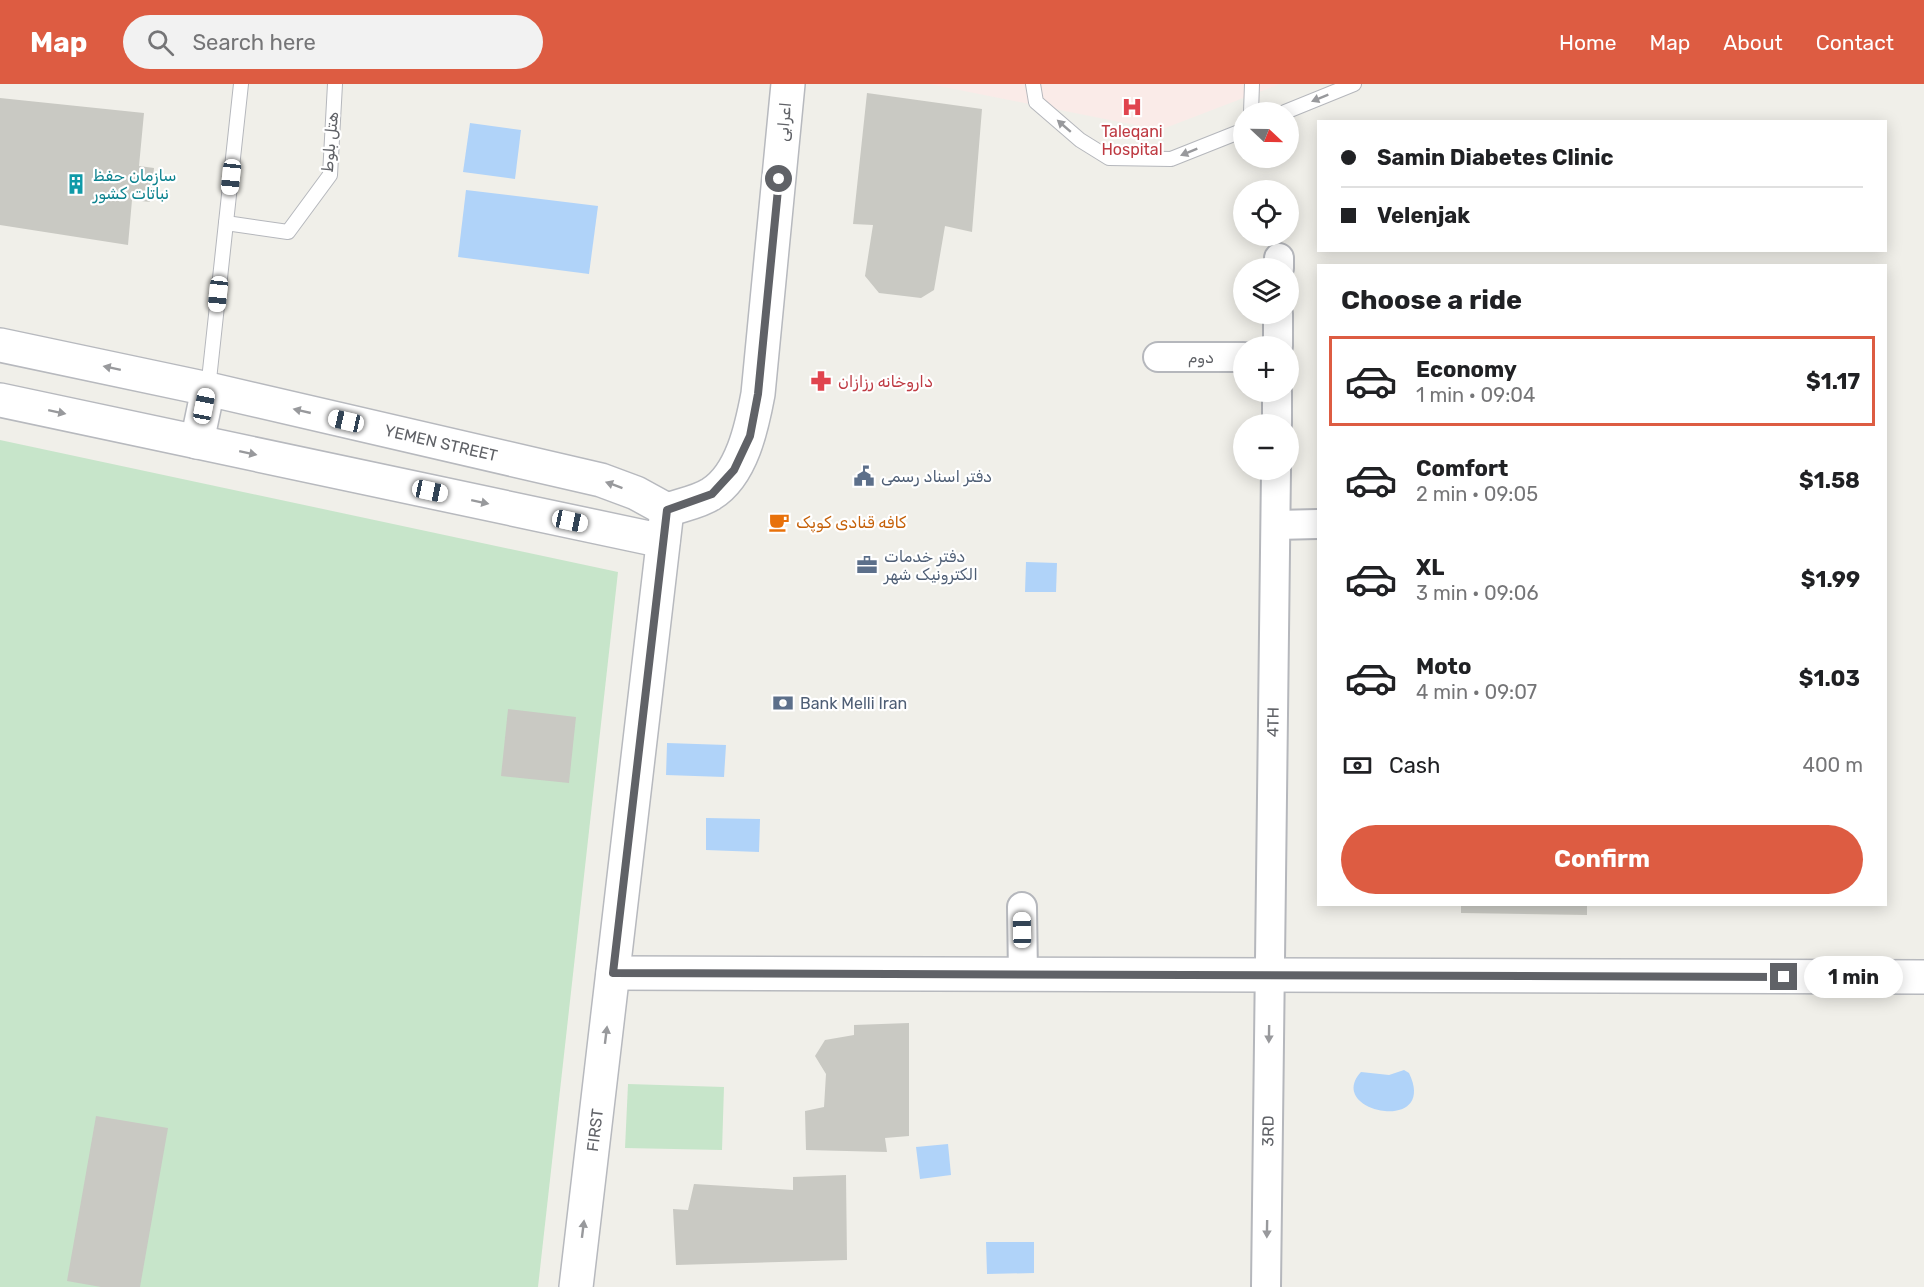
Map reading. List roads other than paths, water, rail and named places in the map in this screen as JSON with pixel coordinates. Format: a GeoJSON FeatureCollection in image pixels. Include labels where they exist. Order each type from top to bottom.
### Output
{"type":"FeatureCollection","features":[{"type":"Feature","properties":{"kind":"main road","name":"اعرابی"},"geometry":{"type":"LineString","coordinates":[[665,525],[712,494],[734,470],[750,436],[758,394],[788,84]]}},
{"type":"Feature","properties":{"kind":"main road","name":"YEMEN STREET"},"geometry":{"type":"LineString","coordinates":[[0,345],[208,389],[601,480],[636,493],[665,525]]}},
{"type":"Feature","properties":{"kind":"main road"},"geometry":{"type":"LineString","coordinates":[[197,442],[208,389]]}},
{"type":"Feature","properties":{"kind":"main road"},"geometry":{"type":"LineString","coordinates":[[0,400],[197,442],[665,525]]}},
{"type":"Feature","properties":{"kind":"main road","name":"FIRST"},"geometry":{"type":"LineString","coordinates":[[576,1287],[665,525]]}},
{"type":"Feature","properties":{"kind":"main road"},"geometry":{"type":"LineString","coordinates":[[613,973],[1924,977]]}},
{"type":"Feature","properties":{"kind":"street","name":"دوم"},"geometry":{"type":"LineString","coordinates":[[1158,357],[1233,357]]}},
{"type":"Feature","properties":{"kind":"street","name":"4TH"},"geometry":{"type":"LineString","coordinates":[[1270,975],[1276,480]]}},
{"type":"Feature","properties":{"kind":"street"},"geometry":{"type":"LineString","coordinates":[[1276,525],[1317,524]]}},
{"type":"Feature","properties":{"kind":"street"},"geometry":{"type":"LineString","coordinates":[[1022,907],[1023,975]]}},
{"type":"Feature","properties":{"kind":"street","name":"3RD"},"geometry":{"type":"LineString","coordinates":[[1266,1287],[1270,975]]}},
{"type":"Feature","properties":{"kind":"lane"},"geometry":{"type":"LineString","coordinates":[[208,389],[241,84]]}},
{"type":"Feature","properties":{"kind":"lane","name":"هتل بلوط"},"geometry":{"type":"LineString","coordinates":[[226,224],[288,232],[330,175],[335,84]]}},
{"type":"Feature","properties":{"kind":"lane"},"geometry":{"type":"LineString","coordinates":[[1033,84],[1036,102],[1080,140],[1109,158],[1171,159],[1233,134]]}},
{"type":"Feature","properties":{"kind":"lane"},"geometry":{"type":"LineString","coordinates":[[1251,102],[1252,84]]}},
{"type":"Feature","properties":{"kind":"lane"},"geometry":{"type":"LineString","coordinates":[[1299,106],[1348,85]]}},
{"type":"Feature","properties":{"kind":"water"},"geometry":{"type":"Polygon","coordinates":[[[470,123],[521,130],[515,179],[463,172],[470,123]]]}},
{"type":"Feature","properties":{"kind":"water"},"geometry":{"type":"Polygon","coordinates":[[[466,190],[598,206],[589,274],[458,257],[466,190]]]}},
{"type":"Feature","properties":{"kind":"water"},"geometry":{"type":"Polygon","coordinates":[[[1026,562],[1057,563],[1056,592],[1025,592],[1026,562]]]}},
{"type":"Feature","properties":{"kind":"water"},"geometry":{"type":"Polygon","coordinates":[[[667,743],[726,745],[724,777],[666,775],[667,743]]]}},
{"type":"Feature","properties":{"kind":"water"},"geometry":{"type":"Polygon","coordinates":[[[706,818],[760,819],[759,852],[706,850],[706,818]]]}},
{"type":"Feature","properties":{"kind":"water"},"geometry":{"type":"Polygon","coordinates":[[[1404,1070],[1409,1073],[1414,1092],[1409,1105],[1397,1110],[1382,1111],[1368,1106],[1357,1098],[1354,1086],[1361,1072],[1389,1075],[1404,1070]]]}},
{"type":"Feature","properties":{"kind":"water"},"geometry":{"type":"Polygon","coordinates":[[[948,1144],[951,1175],[920,1179],[916,1147],[948,1144]]]}},
{"type":"Feature","properties":{"kind":"water"},"geometry":{"type":"Polygon","coordinates":[[[986,1242],[1034,1242],[1034,1273],[987,1274],[986,1242]]]}},
{"type":"Feature","properties":{"kind":"place","name":"Taleqani Hospital"},"geometry":{"type":"Point","coordinates":[1132,107]}},
{"type":"Feature","properties":{"kind":"place","name":"سازمان حفظ نباتات کشور"},"geometry":{"type":"Point","coordinates":[76,184]}},
{"type":"Feature","properties":{"kind":"place","name":"داروخانه رزازان"},"geometry":{"type":"Point","coordinates":[821,381]}},
{"type":"Feature","properties":{"kind":"place","name":"دفتر اسناد رسمی"},"geometry":{"type":"Point","coordinates":[864,476]}},
{"type":"Feature","properties":{"kind":"place","name":"کافه قنادی کوپک"},"geometry":{"type":"Point","coordinates":[779,522]}},
{"type":"Feature","properties":{"kind":"place","name":"دفتر خدمات الکترونیک شهر"},"geometry":{"type":"Point","coordinates":[867,565]}},
{"type":"Feature","properties":{"kind":"place","name":"Bank Melli Iran"},"geometry":{"type":"Point","coordinates":[783,703]}}]}
